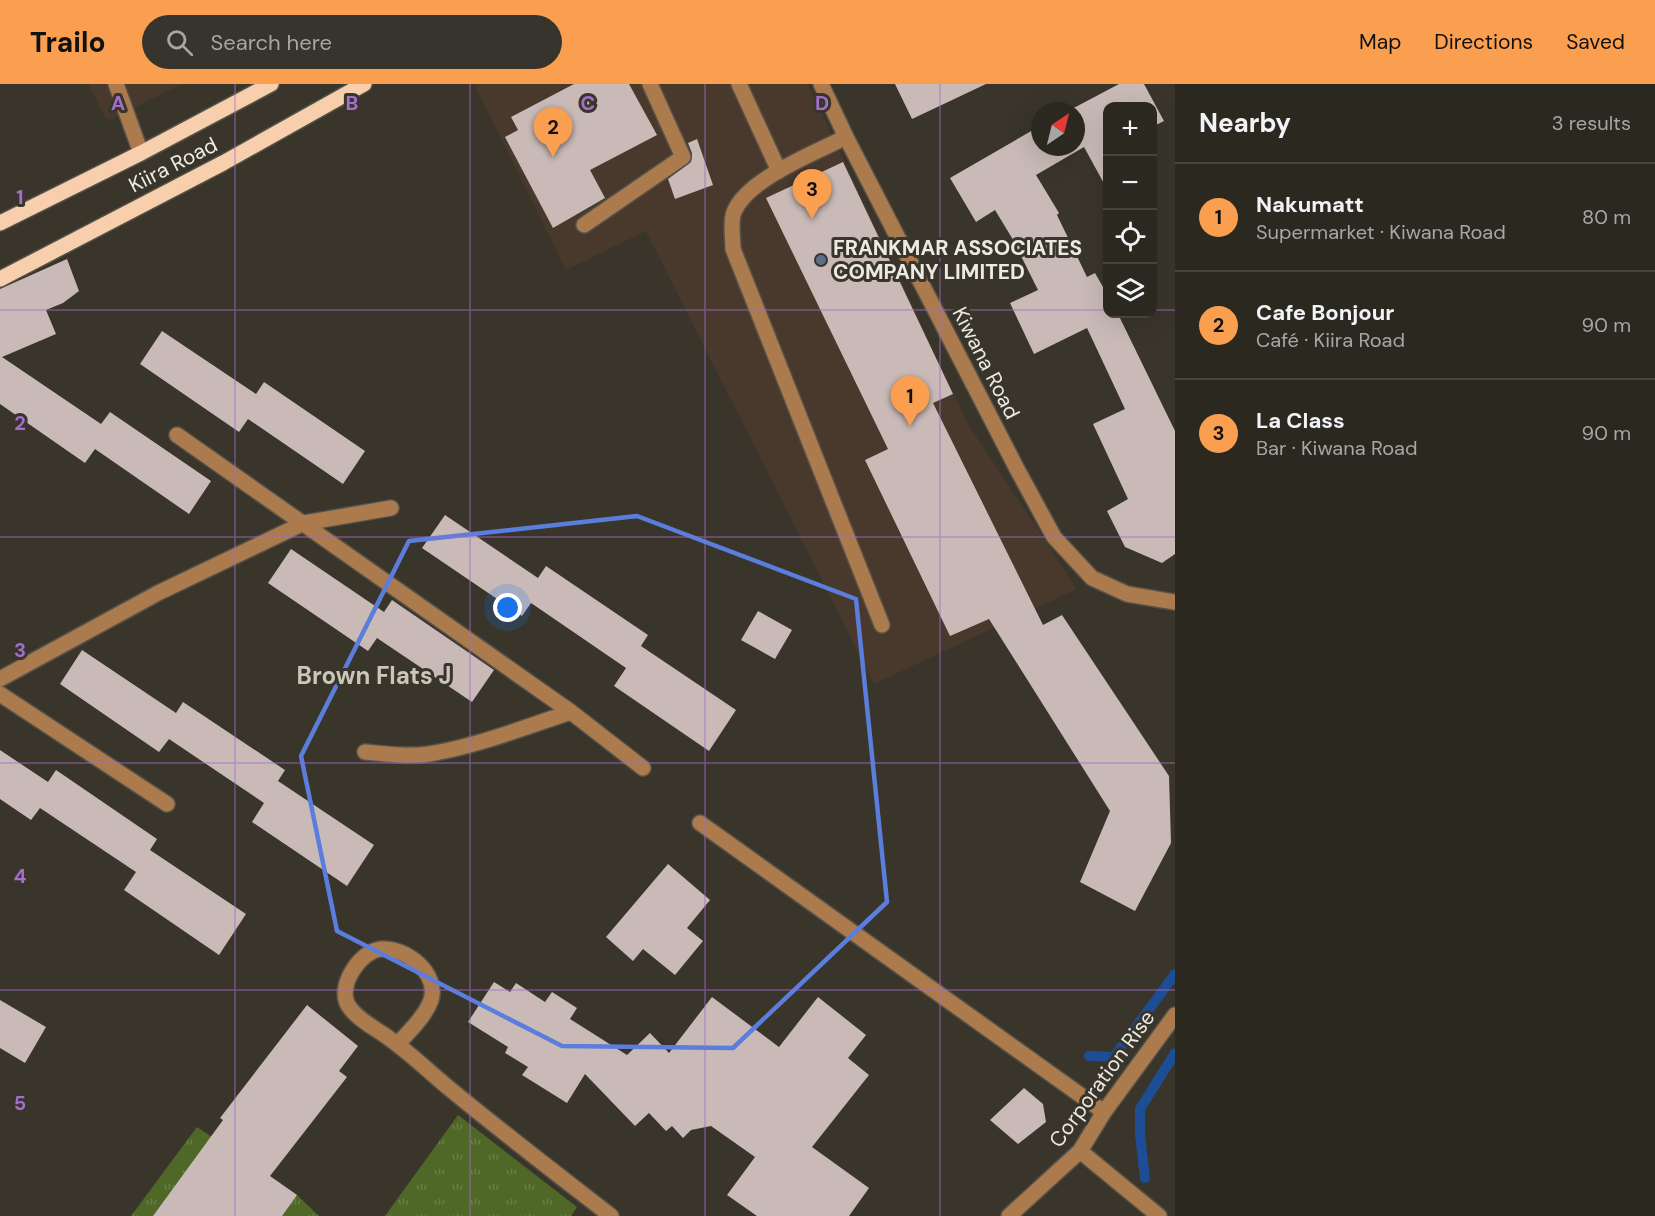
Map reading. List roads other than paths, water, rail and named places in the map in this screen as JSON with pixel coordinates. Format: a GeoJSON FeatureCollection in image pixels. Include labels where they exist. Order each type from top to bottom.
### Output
{"type":"FeatureCollection","features":[{"type":"Feature","properties":{"kind":"main road","name":"Kiira Road"},"geometry":{"type":"LineString","coordinates":[[0,223],[141,153],[271,84]]}},
{"type":"Feature","properties":{"kind":"main road","name":"Kiira Road"},"geometry":{"type":"LineString","coordinates":[[0,279],[223,163],[364,84]]}},
{"type":"Feature","properties":{"kind":"street"},"geometry":{"type":"LineString","coordinates":[[116,84],[141,153]]}},
{"type":"Feature","properties":{"kind":"street"},"geometry":{"type":"LineString","coordinates":[[585,225],[682,157],[650,84]]}},
{"type":"Feature","properties":{"kind":"street"},"geometry":{"type":"LineString","coordinates":[[740,84],[779,171]]}},
{"type":"Feature","properties":{"kind":"street","name":"Kiwana Road"},"geometry":{"type":"LineString","coordinates":[[821,84],[846,138],[1054,537],[1092,578],[1127,594],[1175,602]]}},
{"type":"Feature","properties":{"kind":"street"},"geometry":{"type":"LineString","coordinates":[[846,138],[758,183],[736,207],[733,214],[733,249],[882,625]]}},
{"type":"Feature","properties":{"kind":"street"},"geometry":{"type":"LineString","coordinates":[[177,435],[571,712],[643,768]]}},
{"type":"Feature","properties":{"kind":"street"},"geometry":{"type":"LineString","coordinates":[[0,679],[158,593],[304,523],[391,508]]}},
{"type":"Feature","properties":{"kind":"street"},"geometry":{"type":"LineString","coordinates":[[0,694],[167,804]]}},
{"type":"Feature","properties":{"kind":"street"},"geometry":{"type":"LineString","coordinates":[[365,752],[402,755],[428,754],[497,736],[571,712]]}},
{"type":"Feature","properties":{"kind":"street"},"geometry":{"type":"LineString","coordinates":[[700,823],[1104,1112]]}},
{"type":"Feature","properties":{"kind":"street"},"geometry":{"type":"LineString","coordinates":[[398,1044],[426,1011],[431,1000],[433,986],[423,967],[400,953],[382,949],[372,952],[352,973],[346,985],[345,999],[349,1008],[398,1044],[449,1088],[610,1216]]}},
{"type":"Feature","properties":{"kind":"street","name":"Corporation Rise"},"geometry":{"type":"LineString","coordinates":[[1009,1216],[1080,1151],[1104,1112],[1175,1015]]}},
{"type":"Feature","properties":{"kind":"street"},"geometry":{"type":"LineString","coordinates":[[1080,1151],[1159,1216]]}},
{"type":"Feature","properties":{"kind":"waterway"},"geometry":{"type":"LineString","coordinates":[[1089,1056],[1114,1057],[1175,974]]}},
{"type":"Feature","properties":{"kind":"waterway"},"geometry":{"type":"LineString","coordinates":[[1145,1178],[1140,1135],[1140,1109],[1175,1053]]}},
{"type":"Feature","properties":{"kind":"place","name":"Cafe Bonjour"},"geometry":{"type":"Point","coordinates":[553,157]}},
{"type":"Feature","properties":{"kind":"place","name":"La Class"},"geometry":{"type":"Point","coordinates":[812,219]}},
{"type":"Feature","properties":{"kind":"place","name":"FRANKMAR ASSOCIATES COMPANY LIMITED"},"geometry":{"type":"Point","coordinates":[821,260]}},
{"type":"Feature","properties":{"kind":"place","name":"Nakumatt"},"geometry":{"type":"Point","coordinates":[910,426]}},
{"type":"Feature","properties":{"kind":"district","name":"Brown Flats J"},"geometry":{"type":"Point","coordinates":[374,676]}}]}
